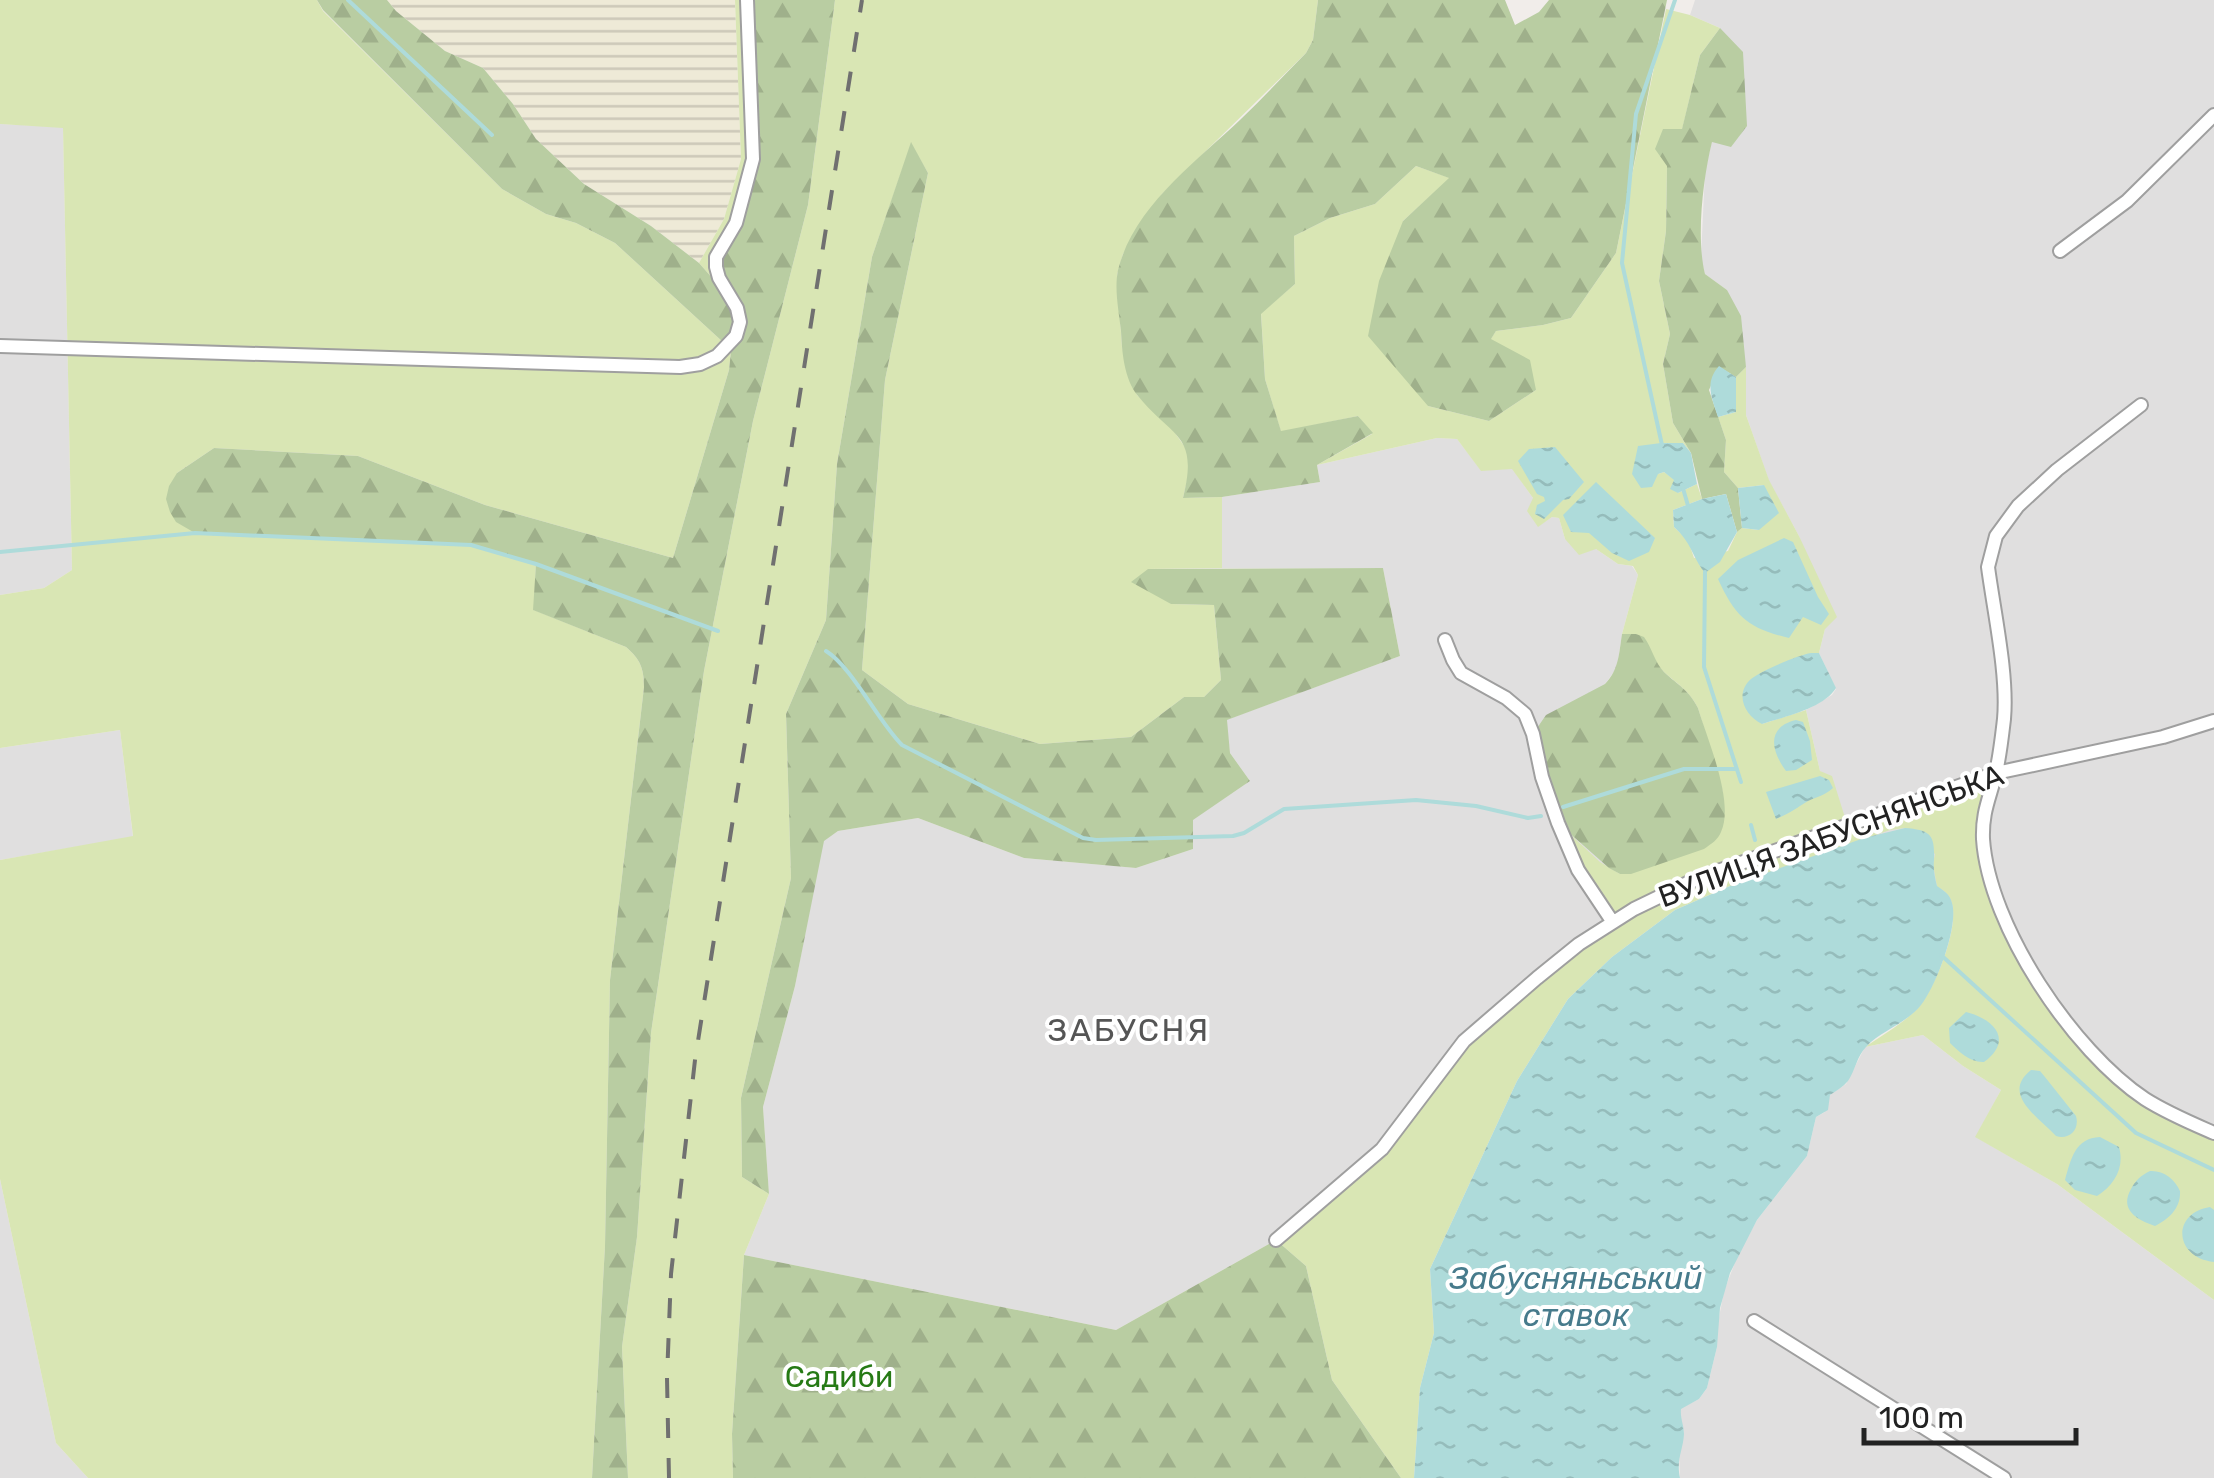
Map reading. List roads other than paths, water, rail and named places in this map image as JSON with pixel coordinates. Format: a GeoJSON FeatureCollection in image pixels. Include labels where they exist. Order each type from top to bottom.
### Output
{"type":"FeatureCollection","features":[{"type":"Feature","properties":{"kind":"street"},"geometry":{"type":"LineString","coordinates":[[0,346],[680,366],[700,364],[718,356],[736,336],[740,322],[737,308],[719,278],[716,257],[736,223],[753,158],[746,0]]}},
{"type":"Feature","properties":{"kind":"street"},"geometry":{"type":"LineString","coordinates":[[2060,251],[2126,201],[2214,115]]}},
{"type":"Feature","properties":{"kind":"street"},"geometry":{"type":"LineString","coordinates":[[2141,405],[2018,506],[1996,536],[1988,567],[2004,698],[1996,772],[1983,822],[1984,849],[1994,892],[2014,939],[2062,1016],[2097,1058],[2144,1098],[2214,1133]]}},
{"type":"Feature","properties":{"kind":"street"},"geometry":{"type":"LineString","coordinates":[[1445,640],[1461,673],[1506,698],[1524,714],[1558,824],[1578,870],[1612,922]]}},
{"type":"Feature","properties":{"kind":"street","name":"ВУЛИЦЯ ЗАБУСНЯНСЬКА"},"geometry":{"type":"LineString","coordinates":[[1276,1240],[1382,1149],[1464,1041],[1537,978],[1612,922],[1698,878],[1996,772],[2163,737],[2214,722]]}},
{"type":"Feature","properties":{"kind":"street"},"geometry":{"type":"LineString","coordinates":[[1754,1321],[1988,1474],[2004,1478]]}},
{"type":"Feature","properties":{"kind":"water"},"geometry":{"type":"Polygon","coordinates":[[[1719,366],[1736,377],[1736,412],[1718,417],[1711,385],[1719,366]]]}},
{"type":"Feature","properties":{"kind":"water"},"geometry":{"type":"Polygon","coordinates":[[[1683,443],[1691,453],[1697,484],[1678,493],[1670,489],[1674,480],[1664,472],[1658,474],[1652,487],[1641,488],[1632,474],[1638,446],[1683,443]]]}},
{"type":"Feature","properties":{"kind":"water"},"geometry":{"type":"Polygon","coordinates":[[[1555,447],[1584,482],[1544,519],[1535,514],[1544,497],[1537,494],[1518,461],[1529,449],[1555,447]]]}},
{"type":"Feature","properties":{"kind":"water"},"geometry":{"type":"Polygon","coordinates":[[[1596,482],[1655,538],[1649,552],[1629,561],[1612,553],[1589,533],[1571,532],[1563,515],[1596,482]]]}},
{"type":"Feature","properties":{"kind":"water"},"geometry":{"type":"Polygon","coordinates":[[[1764,485],[1779,513],[1759,530],[1742,528],[1738,488],[1764,485]]]}},
{"type":"Feature","properties":{"kind":"water"},"geometry":{"type":"Polygon","coordinates":[[[1726,494],[1737,532],[1720,562],[1705,573],[1674,527],[1673,510],[1726,494]]]}},
{"type":"Feature","properties":{"kind":"water"},"geometry":{"type":"Polygon","coordinates":[[[1784,538],[1793,542],[1829,614],[1821,625],[1803,617],[1789,638],[1745,619],[1718,579],[1738,560],[1784,538]]]}},
{"type":"Feature","properties":{"kind":"water"},"geometry":{"type":"Polygon","coordinates":[[[1819,653],[1836,688],[1803,711],[1762,724],[1756,720],[1744,704],[1746,685],[1771,668],[1819,653]]]}},
{"type":"Feature","properties":{"kind":"water"},"geometry":{"type":"Polygon","coordinates":[[[1796,720],[1803,722],[1812,760],[1786,771],[1774,741],[1780,728],[1796,720]]]}},
{"type":"Feature","properties":{"kind":"water"},"geometry":{"type":"Polygon","coordinates":[[[1820,776],[1829,780],[1833,788],[1776,819],[1766,792],[1820,776]]]}},
{"type":"Feature","properties":{"kind":"water","name":"Забусняньський ставок"},"geometry":{"type":"Polygon","coordinates":[[[1905,828],[1930,835],[1934,845],[1937,886],[1951,900],[1953,913],[1945,955],[1921,1005],[1866,1047],[1848,1081],[1830,1095],[1828,1110],[1816,1117],[1807,1156],[1757,1220],[1730,1273],[1707,1388],[1699,1399],[1681,1409],[1684,1434],[1680,1478],[1414,1478],[1420,1388],[1434,1333],[1430,1269],[1517,1081],[1568,999],[1612,957],[1675,910],[1864,838],[1905,828]]]}},
{"type":"Feature","properties":{"kind":"water"},"geometry":{"type":"Polygon","coordinates":[[[1966,1012],[1985,1020],[1997,1031],[1998,1046],[1984,1062],[1970,1059],[1950,1043],[1949,1028],[1966,1012]]]}},
{"type":"Feature","properties":{"kind":"water"},"geometry":{"type":"Polygon","coordinates":[[[2031,1070],[2040,1071],[2076,1116],[2075,1130],[2069,1135],[2056,1136],[2025,1104],[2020,1088],[2031,1070]]]}},
{"type":"Feature","properties":{"kind":"water"},"geometry":{"type":"Polygon","coordinates":[[[2100,1137],[2119,1147],[2120,1162],[2113,1181],[2097,1196],[2075,1190],[2065,1180],[2080,1146],[2100,1137]]]}},
{"type":"Feature","properties":{"kind":"water"},"geometry":{"type":"Polygon","coordinates":[[[2150,1171],[2168,1176],[2180,1191],[2173,1212],[2155,1226],[2136,1217],[2127,1203],[2135,1183],[2150,1171]]]}},
{"type":"Feature","properties":{"kind":"water"},"geometry":{"type":"Polygon","coordinates":[[[2210,1207],[2214,1210],[2214,1262],[2191,1253],[2182,1235],[2189,1218],[2210,1207]]]}},
{"type":"Feature","properties":{"kind":"waterway"},"geometry":{"type":"LineString","coordinates":[[348,0],[492,135]]}},
{"type":"Feature","properties":{"kind":"waterway"},"geometry":{"type":"LineString","coordinates":[[1662,445],[1622,263],[1636,114],[1675,0]]}},
{"type":"Feature","properties":{"kind":"waterway"},"geometry":{"type":"LineString","coordinates":[[1682,485],[1689,509]]}},
{"type":"Feature","properties":{"kind":"waterway"},"geometry":{"type":"LineString","coordinates":[[0,552],[195,533],[471,545],[536,564],[718,631]]}},
{"type":"Feature","properties":{"kind":"waterway"},"geometry":{"type":"LineString","coordinates":[[1705,572],[1704,667],[1741,782]]}},
{"type":"Feature","properties":{"kind":"waterway"},"geometry":{"type":"LineString","coordinates":[[826,651],[846,669],[902,745],[1083,838],[1233,836],[1284,809],[1416,800],[1476,806],[1528,818],[1541,816]]}},
{"type":"Feature","properties":{"kind":"waterway"},"geometry":{"type":"LineString","coordinates":[[1563,807],[1684,769],[1737,769]]}},
{"type":"Feature","properties":{"kind":"waterway"},"geometry":{"type":"LineString","coordinates":[[1751,825],[1755,840]]}},
{"type":"Feature","properties":{"kind":"waterway"},"geometry":{"type":"LineString","coordinates":[[1941,955],[2136,1133],[2214,1170]]}},
{"type":"Feature","properties":{"kind":"railway"},"geometry":{"type":"LineString","coordinates":[[669,1478],[671,1274],[695,1060],[862,0]]}},
{"type":"Feature","properties":{"kind":"district","name":"ЗАБУСНЯ"},"geometry":{"type":"Point","coordinates":[1129,1030]}},
{"type":"Feature","properties":{"kind":"park label","name":"Садиби"},"geometry":{"type":"Point","coordinates":[839,1377]}}]}
